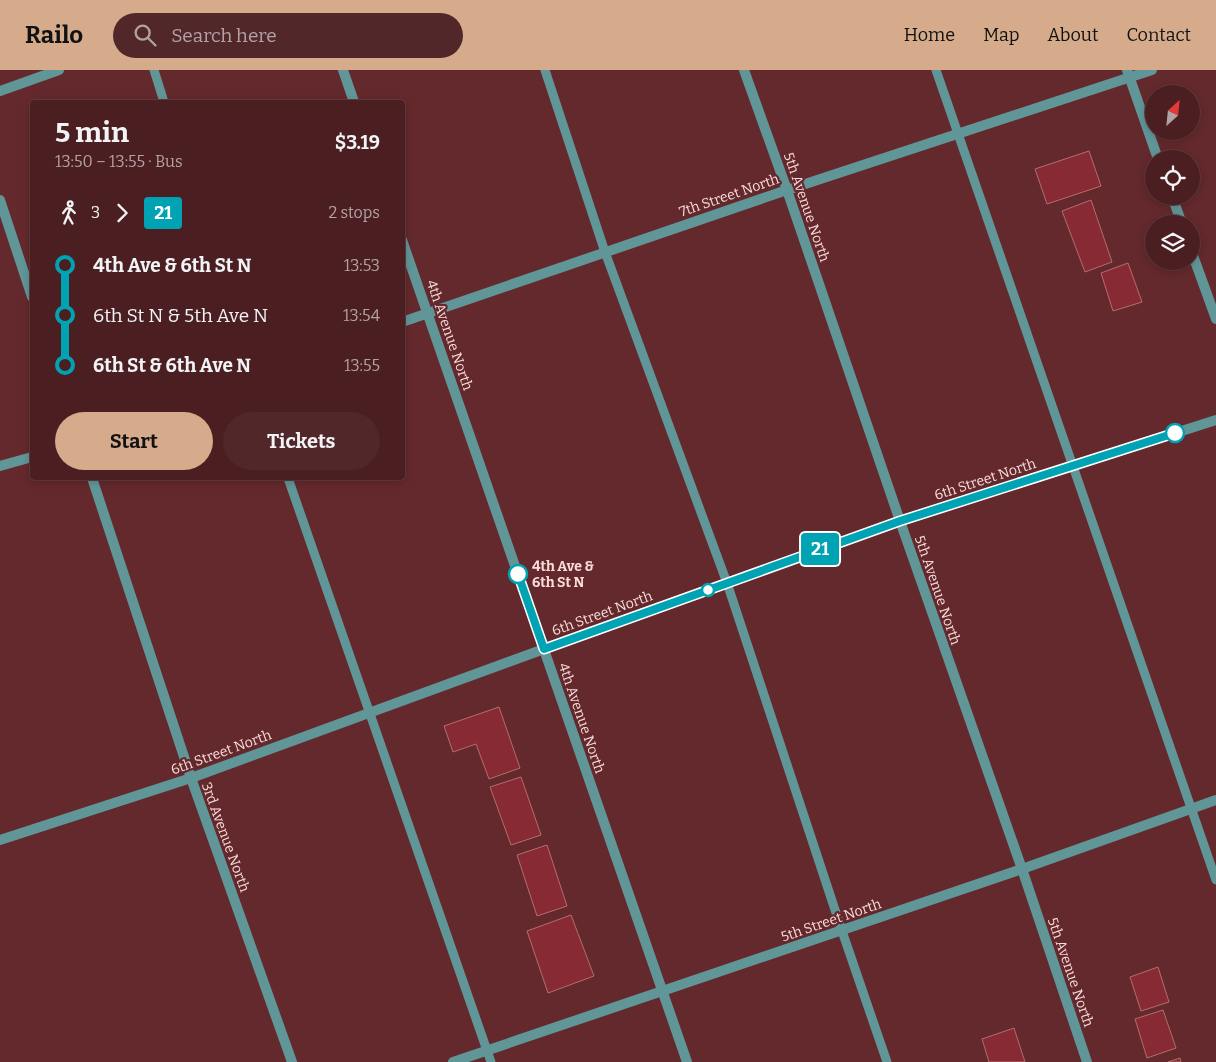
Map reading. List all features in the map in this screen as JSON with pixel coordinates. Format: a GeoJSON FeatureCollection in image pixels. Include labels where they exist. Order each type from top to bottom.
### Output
{"type":"FeatureCollection","features":[{"type":"Feature","properties":{"kind":"street"},"geometry":{"type":"LineString","coordinates":[[0,91],[59,70]]}},
{"type":"Feature","properties":{"kind":"street"},"geometry":{"type":"LineString","coordinates":[[343,70],[353,100]]}},
{"type":"Feature","properties":{"kind":"street","name":"5th Avenue North"},"geometry":{"type":"LineString","coordinates":[[744,70],[1022,869],[1087,1062]]}},
{"type":"Feature","properties":{"kind":"street","name":"7th Street North"},"geometry":{"type":"LineString","coordinates":[[405,321],[787,190],[958,134],[1128,74],[1152,70]]}},
{"type":"Feature","properties":{"kind":"street"},"geometry":{"type":"LineString","coordinates":[[1128,74],[1155,150]]}},
{"type":"Feature","properties":{"kind":"street"},"geometry":{"type":"LineString","coordinates":[[0,200],[30,291]]}},
{"type":"Feature","properties":{"kind":"street","name":"4th Avenue North"},"geometry":{"type":"LineString","coordinates":[[405,248],[687,1062]]}},
{"type":"Feature","properties":{"kind":"street"},"geometry":{"type":"LineString","coordinates":[[1198,270],[1216,319]]}},
{"type":"Feature","properties":{"kind":"street","name":"6th Street North"},"geometry":{"type":"LineString","coordinates":[[0,840],[191,778],[900,521],[1216,420]]}},
{"type":"Feature","properties":{"kind":"street"},"geometry":{"type":"LineString","coordinates":[[0,466],[30,458]]}},
{"type":"Feature","properties":{"kind":"street","name":"3rd Avenue North"},"geometry":{"type":"LineString","coordinates":[[93,480],[191,778],[292,1062]]}},
{"type":"Feature","properties":{"kind":"street","name":"5th Street North"},"geometry":{"type":"LineString","coordinates":[[453,1062],[842,931],[1216,800]]}},
{"type":"Feature","properties":{"kind":"lane"},"geometry":{"type":"LineString","coordinates":[[154,70],[163,100]]}},
{"type":"Feature","properties":{"kind":"lane"},"geometry":{"type":"LineString","coordinates":[[545,70],[605,252],[727,583],[887,1062]]}},
{"type":"Feature","properties":{"kind":"lane"},"geometry":{"type":"LineString","coordinates":[[936,70],[1216,880]]}},
{"type":"Feature","properties":{"kind":"lane"},"geometry":{"type":"LineString","coordinates":[[289,480],[491,1062]]}},
{"type":"Feature","properties":{"kind":"building"},"geometry":{"type":"Polygon","coordinates":[[[1089,151],[1101,186],[1047,204],[1035,169],[1089,151]]]}},
{"type":"Feature","properties":{"kind":"building"},"geometry":{"type":"Polygon","coordinates":[[[1091,200],[1112,262],[1085,272],[1062,211],[1091,200]]]}},
{"type":"Feature","properties":{"kind":"building"},"geometry":{"type":"Polygon","coordinates":[[[1128,263],[1142,302],[1113,311],[1101,273],[1128,263]]]}},
{"type":"Feature","properties":{"kind":"building"},"geometry":{"type":"Polygon","coordinates":[[[499,707],[520,768],[489,779],[476,744],[453,752],[444,726],[499,707]]]}},
{"type":"Feature","properties":{"kind":"building"},"geometry":{"type":"Polygon","coordinates":[[[521,777],[541,835],[511,845],[490,787],[521,777]]]}},
{"type":"Feature","properties":{"kind":"building"},"geometry":{"type":"Polygon","coordinates":[[[547,845],[567,906],[537,916],[517,855],[547,845]]]}},
{"type":"Feature","properties":{"kind":"building"},"geometry":{"type":"Polygon","coordinates":[[[571,915],[594,976],[548,993],[527,931],[571,915]]]}},
{"type":"Feature","properties":{"kind":"building"},"geometry":{"type":"Polygon","coordinates":[[[1158,967],[1169,1002],[1141,1011],[1130,977],[1158,967]]]}},
{"type":"Feature","properties":{"kind":"building"},"geometry":{"type":"Polygon","coordinates":[[[1163,1010],[1176,1048],[1147,1058],[1135,1019],[1163,1010]]]}},
{"type":"Feature","properties":{"kind":"building"},"geometry":{"type":"Polygon","coordinates":[[[1014,1028],[1025,1062],[989,1062],[982,1039],[1014,1028]]]}},
{"type":"Feature","properties":{"kind":"building"},"geometry":{"type":"Polygon","coordinates":[[[1180,1058],[1181,1062],[1168,1062],[1180,1058]]]}},
{"type":"Feature","properties":{"kind":"bus line","name":"21"},"geometry":{"type":"LineString","coordinates":[[518,574],[544,649],[900,521],[1175,433]]}},
{"type":"Feature","properties":{"kind":"place","name":"4th Ave & 6th St N"},"geometry":{"type":"Point","coordinates":[518,574]}}]}
